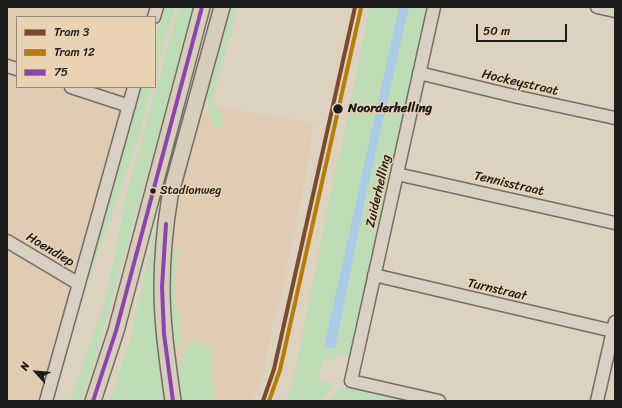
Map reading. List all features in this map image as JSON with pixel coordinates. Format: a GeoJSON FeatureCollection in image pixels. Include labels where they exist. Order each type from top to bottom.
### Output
{"type":"FeatureCollection","features":[{"type":"Feature","properties":{"kind":"main road"},"geometry":{"type":"LineString","coordinates":[[93,401],[116,331],[202,7]]}},
{"type":"Feature","properties":{"kind":"main road"},"geometry":{"type":"LineString","coordinates":[[174,401],[164,334],[162,288],[166,221],[174,181],[222,7]]}},
{"type":"Feature","properties":{"kind":"street","name":"Zuiderhelling"},"geometry":{"type":"LineString","coordinates":[[434,7],[351,381],[440,401]]}},
{"type":"Feature","properties":{"kind":"street"},"geometry":{"type":"LineString","coordinates":[[597,7],[615,11]]}},
{"type":"Feature","properties":{"kind":"street","name":"Hockeystraat"},"geometry":{"type":"LineString","coordinates":[[419,73],[518,97],[615,118]]}},
{"type":"Feature","properties":{"kind":"street"},"geometry":{"type":"LineString","coordinates":[[74,88],[129,106]]}},
{"type":"Feature","properties":{"kind":"street"},"geometry":{"type":"LineString","coordinates":[[46,401],[134,88]]}},
{"type":"Feature","properties":{"kind":"street","name":"Tennisstraat"},"geometry":{"type":"LineString","coordinates":[[397,174],[615,223]]}},
{"type":"Feature","properties":{"kind":"street","name":"Hoendiep"},"geometry":{"type":"LineString","coordinates":[[7,240],[79,284]]}},
{"type":"Feature","properties":{"kind":"street","name":"Turnstraat"},"geometry":{"type":"LineString","coordinates":[[374,275],[614,327]]}},
{"type":"Feature","properties":{"kind":"street"},"geometry":{"type":"LineString","coordinates":[[597,401],[614,327]]}},
{"type":"Feature","properties":{"kind":"shaded area"},"geometry":{"type":"Polygon","coordinates":[[[7,7],[151,7],[148,16],[16,16],[16,88],[128,88],[87,232],[73,294],[40,401],[7,401],[7,7]]]}},
{"type":"Feature","properties":{"kind":"shaded area"},"geometry":{"type":"Polygon","coordinates":[[[223,105],[229,108],[313,123],[309,159],[279,306],[275,314],[258,390],[249,401],[181,401],[175,362],[170,234],[173,215],[199,116],[223,105]]]}},
{"type":"Feature","properties":{"kind":"green space"},"geometry":{"type":"Polygon","coordinates":[[[165,7],[175,7],[156,74],[156,38],[165,7]]]}},
{"type":"Feature","properties":{"kind":"green space"},"geometry":{"type":"Polygon","coordinates":[[[179,7],[194,7],[93,366],[81,401],[70,401],[107,295],[127,192],[179,7]]]}},
{"type":"Feature","properties":{"kind":"green space"},"geometry":{"type":"Polygon","coordinates":[[[229,7],[238,7],[212,100],[217,109],[223,114],[221,128],[216,128],[211,122],[206,92],[229,7]]]}},
{"type":"Feature","properties":{"kind":"green space"},"geometry":{"type":"Polygon","coordinates":[[[370,7],[399,7],[324,347],[335,348],[367,191],[409,7],[427,7],[350,358],[337,355],[335,361],[323,358],[318,380],[335,385],[320,401],[286,401],[294,377],[370,7]]]}},
{"type":"Feature","properties":{"kind":"green space"},"geometry":{"type":"Polygon","coordinates":[[[142,88],[152,88],[140,132],[88,283],[85,283],[142,88]]]}},
{"type":"Feature","properties":{"kind":"green space"},"geometry":{"type":"Polygon","coordinates":[[[163,194],[154,278],[158,336],[168,401],[110,401],[130,340],[163,194]]]}},
{"type":"Feature","properties":{"kind":"green space"},"geometry":{"type":"Polygon","coordinates":[[[175,249],[179,250],[174,286],[175,299],[180,316],[180,337],[174,360],[166,305],[169,260],[175,249]]]}},
{"type":"Feature","properties":{"kind":"green space"},"geometry":{"type":"Polygon","coordinates":[[[197,340],[212,350],[212,382],[216,396],[215,401],[179,401],[179,372],[182,356],[189,345],[197,340]]]}},
{"type":"Feature","properties":{"kind":"green space"},"geometry":{"type":"Polygon","coordinates":[[[343,386],[403,401],[328,401],[343,386]]]}},
{"type":"Feature","properties":{"kind":"water"},"geometry":{"type":"Polygon","coordinates":[[[399,7],[409,7],[367,191],[335,348],[324,347],[399,7]]]}},
{"type":"Feature","properties":{"kind":"tram line","name":"3"},"geometry":{"type":"LineString","coordinates":[[263,401],[274,369],[355,7]]}},
{"type":"Feature","properties":{"kind":"tram line","name":"12"},"geometry":{"type":"LineString","coordinates":[[269,401],[280,370],[361,8]]}},
{"type":"Feature","properties":{"kind":"transit line","name":"75"},"geometry":{"type":"LineString","coordinates":[[93,401],[116,331],[202,7]]}},
{"type":"Feature","properties":{"kind":"transit line","name":"75"},"geometry":{"type":"LineString","coordinates":[[166,224],[162,287],[164,334],[173,401]]}},
{"type":"Feature","properties":{"kind":"place","name":"Noorderhelling"},"geometry":{"type":"Point","coordinates":[338,109]}},
{"type":"Feature","properties":{"kind":"place","name":"Stadionweg"},"geometry":{"type":"Point","coordinates":[153,191]}}]}
